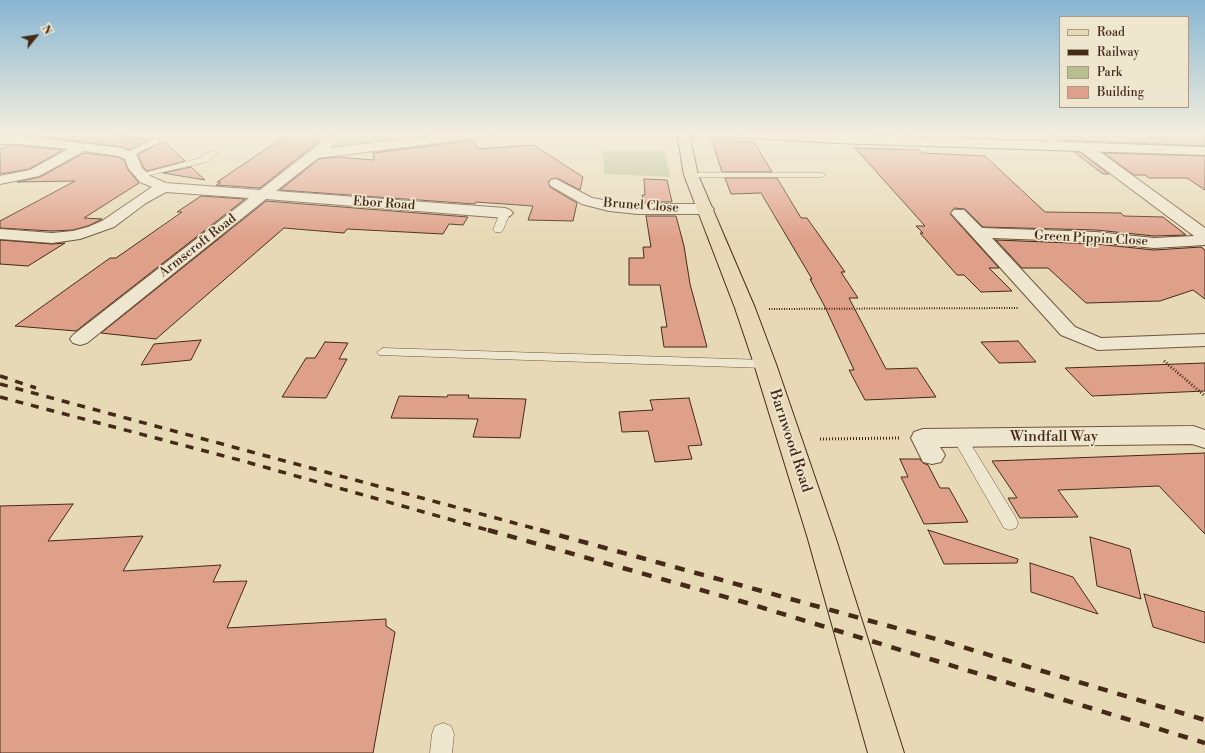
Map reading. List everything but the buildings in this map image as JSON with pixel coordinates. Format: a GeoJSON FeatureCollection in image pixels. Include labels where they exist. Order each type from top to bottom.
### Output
{"type":"FeatureCollection","features":[{"type":"Feature","properties":{"kind":"main road","name":"Barnwood Road"},"geometry":{"type":"LineString","coordinates":[[690,168],[691,175],[745,308],[765,364],[822,539],[886,753]]}},
{"type":"Feature","properties":{"kind":"street"},"geometry":{"type":"LineString","coordinates":[[0,180],[34,173],[43,168]]}},
{"type":"Feature","properties":{"kind":"street"},"geometry":{"type":"LineString","coordinates":[[137,168],[141,175]]}},
{"type":"Feature","properties":{"kind":"street","name":"Armscroft Road"},"geometry":{"type":"LineString","coordinates":[[80,339],[297,168]]}},
{"type":"Feature","properties":{"kind":"street"},"geometry":{"type":"LineString","coordinates":[[1113,168],[1205,236]]}},
{"type":"Feature","properties":{"kind":"street","name":"Ebor Road"},"geometry":{"type":"LineString","coordinates":[[141,175],[145,179],[163,187],[506,212]]}},
{"type":"Feature","properties":{"kind":"street","name":"Brunel Close"},"geometry":{"type":"LineString","coordinates":[[556,184],[587,201],[609,206],[638,209],[706,209]]}},
{"type":"Feature","properties":{"kind":"street"},"geometry":{"type":"LineString","coordinates":[[0,234],[52,238],[74,236],[94,230],[115,220],[141,200],[163,187]]}},
{"type":"Feature","properties":{"kind":"street"},"geometry":{"type":"LineString","coordinates":[[959,213],[1068,331],[1098,344],[1205,340]]}},
{"type":"Feature","properties":{"kind":"street","name":"Green Pippin Close"},"geometry":{"type":"LineString","coordinates":[[978,233],[1096,237],[1154,243],[1205,240]]}},
{"type":"Feature","properties":{"kind":"street"},"geometry":{"type":"LineString","coordinates":[[1143,342],[1161,358]]}},
{"type":"Feature","properties":{"kind":"street","name":"Windfall Way"},"geometry":{"type":"LineString","coordinates":[[928,447],[959,437],[1193,435],[1205,439]]}},
{"type":"Feature","properties":{"kind":"lane"},"geometry":{"type":"LineString","coordinates":[[141,175],[169,168]]}},
{"type":"Feature","properties":{"kind":"lane"},"geometry":{"type":"LineString","coordinates":[[691,175],[822,175]]}},
{"type":"Feature","properties":{"kind":"lane"},"geometry":{"type":"LineString","coordinates":[[498,230],[506,212]]}},
{"type":"Feature","properties":{"kind":"lane"},"geometry":{"type":"LineString","coordinates":[[383,352],[765,364]]}},
{"type":"Feature","properties":{"kind":"lane"},"geometry":{"type":"LineString","coordinates":[[959,437],[1010,523]]}},
{"type":"Feature","properties":{"kind":"path"},"geometry":{"type":"LineString","coordinates":[[745,308],[1046,308]]}},
{"type":"Feature","properties":{"kind":"path"},"geometry":{"type":"LineString","coordinates":[[1161,358],[1205,396]]}},
{"type":"Feature","properties":{"kind":"path"},"geometry":{"type":"LineString","coordinates":[[820,439],[928,447]]}},
{"type":"Feature","properties":{"kind":"green space"},"geometry":{"type":"Polygon","coordinates":[[[604,168],[668,168],[670,177],[604,174],[604,168]]]}},
{"type":"Feature","properties":{"kind":"railway"},"geometry":{"type":"LineString","coordinates":[[0,376],[36,388]]}},
{"type":"Feature","properties":{"kind":"railway"},"geometry":{"type":"LineString","coordinates":[[0,384],[544,531]]}},
{"type":"Feature","properties":{"kind":"railway"},"geometry":{"type":"LineString","coordinates":[[0,397],[243,461],[491,531]]}},
{"type":"Feature","properties":{"kind":"railway"},"geometry":{"type":"LineString","coordinates":[[488,530],[747,603],[1205,743]]}},
{"type":"Feature","properties":{"kind":"railway"},"geometry":{"type":"LineString","coordinates":[[540,530],[936,639],[1205,720]]}}]}
